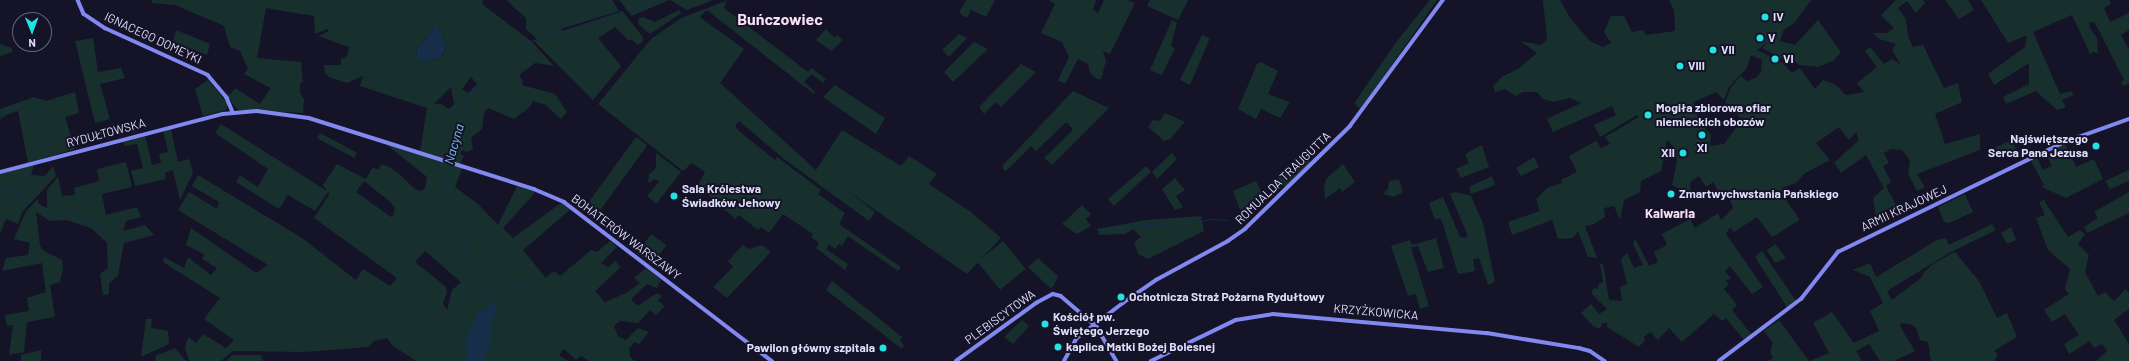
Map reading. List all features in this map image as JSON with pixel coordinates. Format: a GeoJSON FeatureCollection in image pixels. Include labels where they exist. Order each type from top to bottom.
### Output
{"type":"FeatureCollection","features":[{"type":"Feature","properties":{"kind":"street","name":"IGNACEGO DOMEYKI"},"geometry":{"type":"LineString","coordinates":[[78,0],[84,13],[94,21],[201,70],[223,92],[233,112]]}},
{"type":"Feature","properties":{"kind":"street","name":"ROMUALDA TRAUGUTTA"},"geometry":{"type":"LineString","coordinates":[[1064,361],[1075,340],[1094,325],[1156,280],[1223,244],[1245,229],[1350,126],[1443,0]]}},
{"type":"Feature","properties":{"kind":"street","name":"BOHATERÓW WARSZAWY"},"geometry":{"type":"LineString","coordinates":[[218,115],[233,112],[257,111],[309,118],[549,195],[575,209],[772,361]]}},
{"type":"Feature","properties":{"kind":"street","name":"RYDUŁTOWSKA"},"geometry":{"type":"LineString","coordinates":[[0,172],[218,115]]}},
{"type":"Feature","properties":{"kind":"street","name":"ARMII KRAJOWEJ"},"geometry":{"type":"LineString","coordinates":[[1719,361],[1801,299],[1838,252],[2065,142],[2129,119]]}},
{"type":"Feature","properties":{"kind":"street","name":"PLEBISCYTOWA"},"geometry":{"type":"LineString","coordinates":[[956,361],[1049,295],[1061,296],[1094,325],[1116,361]]}},
{"type":"Feature","properties":{"kind":"street","name":"KRZYŻKOWICKA"},"geometry":{"type":"LineString","coordinates":[[1151,361],[1236,320],[1273,314],[1487,333],[1579,348],[1590,351],[1604,361]]}},
{"type":"Feature","properties":{"kind":"green space"},"geometry":{"type":"Polygon","coordinates":[[[152,0],[483,0],[482,4],[531,41],[554,66],[535,63],[519,75],[523,81],[522,85],[555,94],[567,112],[561,119],[546,105],[533,101],[530,107],[514,119],[488,108],[484,113],[482,129],[471,138],[473,149],[467,152],[462,150],[460,154],[464,156],[460,164],[420,151],[427,108],[360,86],[363,76],[347,83],[329,77],[325,73],[324,65],[341,65],[341,59],[347,56],[349,47],[318,36],[329,31],[327,29],[315,34],[314,16],[266,8],[257,58],[301,62],[303,83],[300,82],[300,93],[304,99],[303,113],[239,110],[235,107],[226,93],[230,95],[235,88],[260,104],[271,88],[244,74],[248,69],[240,51],[230,47],[224,26],[175,5],[152,3],[152,0]],[[435,28],[417,48],[416,57],[420,62],[437,59],[444,55],[445,45],[441,31],[439,28],[435,28]],[[471,77],[462,89],[468,93],[477,84],[471,77]],[[451,87],[434,104],[441,104],[449,109],[454,104],[451,87]]]}},
{"type":"Feature","properties":{"kind":"green space"},"geometry":{"type":"Polygon","coordinates":[[[506,0],[612,0],[619,11],[561,29],[563,31],[623,12],[643,37],[643,41],[638,45],[631,39],[629,41],[615,27],[598,38],[621,66],[593,100],[534,41],[538,40],[526,29],[526,18],[506,0]]]}},
{"type":"Feature","properties":{"kind":"green space"},"geometry":{"type":"Polygon","coordinates":[[[619,0],[669,0],[632,16],[619,0]]]}},
{"type":"Feature","properties":{"kind":"green space"},"geometry":{"type":"Polygon","coordinates":[[[670,0],[713,0],[687,10],[670,0]]]}},
{"type":"Feature","properties":{"kind":"green space"},"geometry":{"type":"Polygon","coordinates":[[[966,0],[995,0],[986,17],[971,10],[967,18],[959,13],[966,0]]]}},
{"type":"Feature","properties":{"kind":"green space"},"geometry":{"type":"Polygon","coordinates":[[[1049,0],[1096,0],[1093,10],[1098,13],[1104,0],[1128,0],[1135,3],[1110,54],[1103,51],[1106,61],[1101,79],[1097,79],[1090,73],[1088,64],[1078,59],[1065,84],[1058,80],[1069,57],[1062,42],[1041,33],[1055,4],[1049,0]]]}},
{"type":"Feature","properties":{"kind":"green space"},"geometry":{"type":"Polygon","coordinates":[[[1150,0],[1188,0],[1178,20],[1147,6],[1150,0]]]}},
{"type":"Feature","properties":{"kind":"green space"},"geometry":{"type":"Polygon","coordinates":[[[1430,0],[1437,0],[1361,109],[1354,104],[1397,41],[1430,0]]]}},
{"type":"Feature","properties":{"kind":"green space"},"geometry":{"type":"Polygon","coordinates":[[[1543,0],[1560,0],[1570,18],[1590,41],[1603,47],[1611,43],[1604,32],[1611,16],[1624,16],[1632,32],[1644,30],[1645,35],[1675,31],[1674,10],[1669,0],[1811,0],[1795,22],[1783,31],[1780,41],[1795,45],[1818,20],[1841,52],[1833,61],[1818,67],[1799,65],[1788,55],[1784,60],[1762,48],[1768,42],[1757,50],[1782,62],[1792,73],[1800,68],[1815,89],[1823,80],[1835,84],[1846,95],[1864,92],[1857,83],[1877,67],[1865,51],[1870,47],[1884,64],[1892,59],[1901,65],[1892,50],[1896,44],[1879,39],[1873,33],[1887,33],[1894,28],[1881,15],[1896,0],[1923,0],[1925,3],[1916,13],[1907,1],[1898,8],[1906,19],[1908,36],[1913,47],[1923,45],[1944,88],[1958,83],[1962,102],[1935,114],[1945,144],[1980,134],[1980,150],[1917,174],[1925,187],[1917,191],[1908,174],[1910,161],[1902,150],[1891,149],[1884,153],[1889,163],[1883,166],[1891,182],[1886,186],[1896,205],[1876,216],[1873,198],[1884,188],[1866,155],[1841,173],[1833,161],[1835,162],[1859,140],[1856,132],[1849,140],[1839,127],[1816,143],[1830,160],[1804,174],[1796,183],[1782,188],[1788,203],[1800,220],[1772,237],[1757,217],[1734,232],[1730,227],[1726,234],[1763,287],[1752,294],[1730,266],[1725,271],[1731,278],[1726,281],[1729,284],[1724,289],[1737,305],[1732,310],[1752,335],[1744,340],[1726,318],[1722,321],[1714,314],[1682,342],[1669,328],[1658,340],[1650,332],[1644,337],[1645,340],[1639,347],[1607,327],[1607,322],[1602,324],[1600,329],[1593,326],[1581,313],[1591,304],[1599,314],[1607,309],[1591,293],[1594,288],[1598,289],[1598,285],[1603,282],[1600,264],[1603,263],[1609,300],[1622,301],[1620,287],[1627,284],[1621,259],[1627,253],[1634,268],[1643,265],[1633,244],[1635,238],[1649,266],[1658,262],[1654,252],[1667,245],[1662,234],[1690,219],[1695,228],[1718,213],[1721,220],[1733,208],[1729,198],[1722,198],[1713,182],[1706,187],[1699,176],[1690,182],[1691,195],[1672,185],[1677,161],[1674,147],[1667,140],[1661,171],[1641,181],[1640,192],[1624,200],[1620,220],[1614,206],[1604,208],[1605,217],[1592,225],[1585,226],[1597,258],[1588,257],[1578,231],[1573,238],[1558,239],[1552,220],[1512,235],[1508,222],[1540,211],[1536,199],[1547,188],[1562,183],[1561,180],[1577,172],[1569,156],[1596,141],[1601,148],[1610,144],[1605,137],[1639,117],[1637,115],[1600,137],[1594,125],[1616,115],[1612,106],[1553,132],[1547,119],[1581,103],[1570,98],[1554,102],[1543,99],[1537,92],[1523,92],[1516,96],[1505,89],[1495,92],[1493,86],[1503,76],[1518,69],[1537,53],[1520,41],[1541,45],[1547,40],[1543,0]],[[1751,55],[1746,69],[1729,87],[1724,100],[1716,92],[1694,102],[1699,121],[1711,135],[1710,146],[1724,144],[1738,125],[1741,118],[1725,102],[1731,87],[1741,76],[1747,81],[1756,78],[1761,72],[1762,60],[1751,55]]]}},
{"type":"Feature","properties":{"kind":"green space"},"geometry":{"type":"Polygon","coordinates":[[[1945,0],[1968,0],[1974,10],[1959,19],[1945,0]]]}},
{"type":"Feature","properties":{"kind":"green space"},"geometry":{"type":"Polygon","coordinates":[[[1981,0],[2109,0],[2111,4],[2104,8],[2110,22],[2129,13],[2129,30],[2121,35],[2129,50],[2129,83],[2123,86],[2121,82],[2124,80],[2095,23],[2090,22],[2089,27],[2097,38],[2098,53],[2092,52],[2091,56],[2072,15],[2033,32],[2060,94],[2071,91],[2074,95],[2062,100],[2066,107],[2057,110],[2036,91],[2006,104],[2003,97],[2029,84],[2029,63],[1994,85],[1988,74],[2025,47],[2027,35],[2008,43],[1981,0]]]}},
{"type":"Feature","properties":{"kind":"green space"},"geometry":{"type":"Polygon","coordinates":[[[726,1],[724,8],[808,72],[811,68],[826,79],[823,83],[812,74],[804,82],[815,92],[814,94],[707,10],[700,16],[701,18],[744,49],[720,83],[816,170],[842,130],[901,166],[909,156],[937,174],[929,184],[971,212],[1001,238],[967,274],[848,191],[875,212],[869,221],[784,159],[739,121],[735,126],[739,131],[775,160],[777,157],[821,190],[818,194],[845,213],[839,224],[901,267],[898,271],[848,236],[842,246],[839,244],[835,249],[829,244],[826,249],[848,264],[845,270],[816,248],[819,243],[811,237],[813,234],[783,214],[769,233],[761,227],[758,230],[739,215],[735,219],[698,185],[705,172],[692,163],[683,171],[598,104],[650,40],[681,18],[726,1]]]}},
{"type":"Feature","properties":{"kind":"green space"},"geometry":{"type":"Polygon","coordinates":[[[679,10],[681,13],[650,34],[638,24],[639,18],[643,17],[655,22],[679,10]]]}},
{"type":"Feature","properties":{"kind":"green space"},"geometry":{"type":"Polygon","coordinates":[[[1172,20],[1177,23],[1171,46],[1175,48],[1162,75],[1150,70],[1172,20]]]}},
{"type":"Feature","properties":{"kind":"green space"},"geometry":{"type":"Polygon","coordinates":[[[826,29],[835,38],[837,35],[843,40],[831,51],[816,40],[826,29]]]}},
{"type":"Feature","properties":{"kind":"green space"},"geometry":{"type":"Polygon","coordinates":[[[176,30],[210,44],[207,55],[173,42],[176,30]]]}},
{"type":"Feature","properties":{"kind":"green space"},"geometry":{"type":"Polygon","coordinates":[[[959,34],[967,38],[949,57],[942,50],[959,34]]]}},
{"type":"Feature","properties":{"kind":"green space"},"geometry":{"type":"Polygon","coordinates":[[[1202,35],[1210,38],[1190,85],[1180,80],[1202,35]]]}},
{"type":"Feature","properties":{"kind":"green space"},"geometry":{"type":"Polygon","coordinates":[[[93,38],[98,72],[121,68],[125,78],[100,84],[110,119],[95,123],[75,41],[93,38]]]}},
{"type":"Feature","properties":{"kind":"green space"},"geometry":{"type":"Polygon","coordinates":[[[974,42],[988,49],[953,82],[944,72],[974,42]]]}},
{"type":"Feature","properties":{"kind":"green space"},"geometry":{"type":"Polygon","coordinates":[[[0,44],[12,48],[13,52],[0,56],[0,44]]]}},
{"type":"Feature","properties":{"kind":"green space"},"geometry":{"type":"Polygon","coordinates":[[[1261,62],[1278,71],[1268,94],[1290,102],[1280,118],[1261,109],[1256,119],[1238,109],[1257,64],[1261,62]]]}},
{"type":"Feature","properties":{"kind":"green space"},"geometry":{"type":"Polygon","coordinates":[[[1021,64],[1036,72],[1001,107],[996,102],[984,114],[979,107],[1021,64]]]}},
{"type":"Feature","properties":{"kind":"green space"},"geometry":{"type":"Polygon","coordinates":[[[208,80],[228,104],[226,110],[203,116],[195,89],[208,80]]]}},
{"type":"Feature","properties":{"kind":"green space"},"geometry":{"type":"Polygon","coordinates":[[[835,85],[885,118],[876,134],[823,97],[835,85]]]}},
{"type":"Feature","properties":{"kind":"green space"},"geometry":{"type":"Polygon","coordinates":[[[1073,91],[1109,108],[1052,165],[1044,158],[1073,130],[1068,123],[1065,123],[1036,151],[1031,146],[1006,171],[1003,169],[1003,165],[1073,91]]]}},
{"type":"Feature","properties":{"kind":"green space"},"geometry":{"type":"Polygon","coordinates":[[[75,92],[79,113],[65,117],[75,149],[28,163],[18,111],[0,117],[0,109],[34,97],[46,101],[75,92]]]}},
{"type":"Feature","properties":{"kind":"green space"},"geometry":{"type":"Polygon","coordinates":[[[1165,113],[1185,122],[1170,139],[1164,141],[1148,127],[1153,120],[1160,121],[1165,113]]]}},
{"type":"Feature","properties":{"kind":"green space"},"geometry":{"type":"Polygon","coordinates":[[[221,124],[327,191],[323,185],[337,164],[366,179],[372,168],[378,169],[382,164],[397,172],[415,189],[420,191],[425,188],[427,177],[387,145],[463,167],[455,187],[478,204],[498,225],[518,184],[534,189],[534,194],[503,228],[513,238],[561,203],[571,209],[523,250],[546,278],[554,271],[560,276],[591,250],[597,252],[610,241],[617,247],[601,263],[608,267],[615,261],[621,267],[595,291],[605,302],[626,293],[640,283],[634,278],[646,268],[661,280],[657,288],[647,284],[631,299],[638,306],[657,293],[662,296],[658,301],[665,306],[656,315],[650,310],[638,323],[620,321],[614,326],[618,336],[626,340],[638,328],[649,332],[639,344],[634,342],[629,349],[630,357],[635,361],[589,361],[581,356],[576,360],[564,349],[559,355],[568,361],[416,361],[393,346],[387,338],[374,341],[368,347],[305,352],[233,351],[221,361],[189,361],[185,347],[188,337],[196,343],[203,334],[226,348],[234,340],[204,319],[220,298],[163,262],[164,257],[184,268],[188,257],[211,275],[217,268],[202,259],[204,254],[186,245],[191,228],[256,273],[268,265],[178,210],[189,192],[217,209],[219,202],[192,186],[198,175],[302,238],[356,280],[363,269],[390,286],[397,278],[314,218],[329,195],[328,192],[315,211],[288,195],[279,209],[236,182],[240,175],[258,187],[268,169],[215,133],[221,124]],[[364,181],[356,192],[391,217],[395,208],[389,201],[364,181]],[[425,251],[415,262],[446,287],[447,293],[443,303],[447,310],[452,290],[461,282],[425,251]]]}},
{"type":"Feature","properties":{"kind":"green space"},"geometry":{"type":"Polygon","coordinates":[[[171,129],[178,162],[189,159],[193,173],[180,200],[173,170],[165,173],[166,179],[135,186],[131,171],[143,168],[137,144],[124,146],[124,142],[145,136],[152,165],[161,163],[159,154],[168,152],[163,130],[171,129]]]}},
{"type":"Feature","properties":{"kind":"green space"},"geometry":{"type":"Polygon","coordinates":[[[320,133],[357,153],[354,158],[317,138],[320,133]]]}},
{"type":"Feature","properties":{"kind":"green space"},"geometry":{"type":"Polygon","coordinates":[[[636,137],[647,145],[594,218],[583,210],[636,137]]]}},
{"type":"Feature","properties":{"kind":"green space"},"geometry":{"type":"Polygon","coordinates":[[[2012,140],[2016,149],[2000,156],[1996,147],[2012,140]]]}},
{"type":"Feature","properties":{"kind":"green space"},"geometry":{"type":"Polygon","coordinates":[[[2065,144],[2076,167],[2094,159],[2103,179],[2066,198],[2042,187],[2044,185],[2031,161],[2037,158],[2043,170],[2052,166],[2046,154],[2065,144]]]}},
{"type":"Feature","properties":{"kind":"green space"},"geometry":{"type":"Polygon","coordinates":[[[1482,145],[1489,167],[1461,178],[1456,169],[1469,163],[1465,154],[1482,145]]]}},
{"type":"Feature","properties":{"kind":"green space"},"geometry":{"type":"Polygon","coordinates":[[[656,153],[681,172],[656,204],[647,196],[659,182],[655,179],[648,183],[649,174],[656,168],[656,153]]]}},
{"type":"Feature","properties":{"kind":"green space"},"geometry":{"type":"Polygon","coordinates":[[[1172,153],[1177,159],[1157,179],[1152,172],[1172,153]]]}},
{"type":"Feature","properties":{"kind":"green space"},"geometry":{"type":"Polygon","coordinates":[[[1534,157],[1539,167],[1521,176],[1516,168],[1534,157]]]}},
{"type":"Feature","properties":{"kind":"green space"},"geometry":{"type":"Polygon","coordinates":[[[1310,160],[1311,162],[1285,187],[1280,183],[1277,174],[1310,160]]]}},
{"type":"Feature","properties":{"kind":"green space"},"geometry":{"type":"Polygon","coordinates":[[[126,162],[132,187],[102,194],[106,215],[137,207],[141,217],[126,221],[123,231],[145,225],[154,235],[124,243],[118,276],[109,283],[109,294],[103,295],[100,274],[108,268],[107,243],[91,228],[66,220],[50,221],[36,212],[40,246],[44,251],[62,260],[63,268],[60,282],[50,285],[55,317],[27,322],[24,352],[9,355],[13,325],[7,326],[5,315],[29,311],[27,298],[46,292],[42,263],[2,271],[6,258],[28,255],[30,243],[14,239],[26,211],[38,199],[38,203],[47,208],[47,190],[58,176],[62,196],[75,195],[74,188],[99,181],[97,169],[126,162]]]}},
{"type":"Feature","properties":{"kind":"green space"},"geometry":{"type":"Polygon","coordinates":[[[1343,164],[1355,182],[1342,192],[1340,188],[1325,199],[1324,186],[1326,179],[1343,164]]]}},
{"type":"Feature","properties":{"kind":"green space"},"geometry":{"type":"Polygon","coordinates":[[[34,165],[31,175],[45,176],[53,166],[56,176],[22,212],[18,224],[6,219],[0,234],[0,174],[34,165]]]}},
{"type":"Feature","properties":{"kind":"green space"},"geometry":{"type":"Polygon","coordinates":[[[1146,166],[1151,172],[1114,206],[1108,199],[1146,166]]]}},
{"type":"Feature","properties":{"kind":"green space"},"geometry":{"type":"Polygon","coordinates":[[[2129,170],[2129,181],[2110,189],[2105,181],[2129,170]]]}},
{"type":"Feature","properties":{"kind":"green space"},"geometry":{"type":"Polygon","coordinates":[[[1492,176],[1495,185],[1471,194],[1469,187],[1492,176]]]}},
{"type":"Feature","properties":{"kind":"green space"},"geometry":{"type":"Polygon","coordinates":[[[1175,178],[1185,190],[1176,196],[1183,207],[1175,210],[1162,189],[1175,178]]]}},
{"type":"Feature","properties":{"kind":"green space"},"geometry":{"type":"Polygon","coordinates":[[[1399,179],[1403,192],[1393,197],[1383,194],[1388,189],[1389,181],[1399,179]]]}},
{"type":"Feature","properties":{"kind":"green space"},"geometry":{"type":"Polygon","coordinates":[[[1256,181],[1266,202],[1240,210],[1233,191],[1256,181]]]}},
{"type":"Feature","properties":{"kind":"green space"},"geometry":{"type":"Polygon","coordinates":[[[1455,192],[1471,196],[1483,223],[1495,282],[1488,285],[1479,258],[1473,259],[1475,271],[1458,274],[1443,224],[1440,218],[1435,220],[1429,203],[1443,197],[1460,237],[1465,238],[1468,236],[1450,194],[1455,192]]]}},
{"type":"Feature","properties":{"kind":"green space"},"geometry":{"type":"Polygon","coordinates":[[[2129,192],[2129,213],[2087,233],[2084,227],[2098,218],[2094,212],[2129,192]]]}},
{"type":"Feature","properties":{"kind":"green space"},"geometry":{"type":"Polygon","coordinates":[[[1965,194],[1973,212],[1949,223],[1944,222],[1938,207],[1965,194]]]}},
{"type":"Feature","properties":{"kind":"green space"},"geometry":{"type":"Polygon","coordinates":[[[2046,199],[2045,202],[2068,237],[2080,230],[2085,234],[2078,244],[2089,255],[2085,272],[2098,296],[2105,292],[2114,301],[2126,289],[2129,294],[2129,309],[2114,320],[2129,344],[2129,361],[2096,361],[2107,351],[2102,344],[2094,348],[2090,341],[2069,354],[2064,344],[2079,335],[2065,314],[2052,322],[2044,310],[2069,294],[2065,289],[2070,269],[2048,250],[2036,218],[2045,215],[2039,202],[2046,199]]]}},
{"type":"Feature","properties":{"kind":"green space"},"geometry":{"type":"Polygon","coordinates":[[[1082,205],[1091,214],[1086,219],[1091,226],[1077,234],[1062,224],[1082,205]]]}},
{"type":"Feature","properties":{"kind":"green space"},"geometry":{"type":"Polygon","coordinates":[[[1201,216],[1204,231],[1148,259],[1138,254],[1134,242],[1141,237],[1133,229],[1125,234],[1100,235],[1097,229],[1146,220],[1201,216]]]}},
{"type":"Feature","properties":{"kind":"green space"},"geometry":{"type":"Polygon","coordinates":[[[1992,224],[1996,230],[1951,252],[1887,291],[1892,300],[1921,278],[1924,272],[1933,264],[1955,252],[1979,281],[1997,318],[2007,313],[2017,337],[1994,351],[1998,354],[1994,361],[1931,361],[1928,342],[1920,340],[1916,328],[1910,324],[1902,323],[1900,324],[1901,328],[1915,351],[1894,361],[1880,361],[1869,344],[1856,351],[1862,361],[1810,361],[1829,353],[1813,323],[1832,312],[1854,343],[1879,331],[1870,311],[1883,303],[1870,277],[1853,270],[1870,263],[1876,277],[1937,240],[1946,238],[1949,245],[1992,224]]]}},
{"type":"Feature","properties":{"kind":"green space"},"geometry":{"type":"Polygon","coordinates":[[[2011,227],[2016,240],[2007,244],[2001,233],[2011,227]]]}},
{"type":"Feature","properties":{"kind":"green space"},"geometry":{"type":"Polygon","coordinates":[[[651,234],[666,245],[652,265],[637,253],[651,234]]]}},
{"type":"Feature","properties":{"kind":"green space"},"geometry":{"type":"Polygon","coordinates":[[[1436,238],[1444,268],[1428,272],[1418,246],[1411,247],[1429,306],[1420,309],[1416,294],[1408,296],[1391,246],[1410,240],[1412,245],[1436,238]]]}},
{"type":"Feature","properties":{"kind":"green space"},"geometry":{"type":"Polygon","coordinates":[[[1003,241],[1026,269],[1000,290],[977,262],[1003,241]]]}},
{"type":"Feature","properties":{"kind":"green space"},"geometry":{"type":"Polygon","coordinates":[[[1775,244],[1786,258],[1775,263],[1767,250],[1775,244]]]}},
{"type":"Feature","properties":{"kind":"green space"},"geometry":{"type":"Polygon","coordinates":[[[743,245],[749,249],[762,245],[771,252],[727,298],[713,287],[733,267],[728,261],[743,245]]]}},
{"type":"Feature","properties":{"kind":"green space"},"geometry":{"type":"Polygon","coordinates":[[[1762,251],[1796,301],[1787,307],[1755,257],[1762,251]]]}},
{"type":"Feature","properties":{"kind":"green space"},"geometry":{"type":"Polygon","coordinates":[[[1038,258],[1058,276],[1053,287],[1050,288],[1028,267],[1038,258]]]}},
{"type":"Feature","properties":{"kind":"green space"},"geometry":{"type":"Polygon","coordinates":[[[832,281],[902,337],[900,340],[904,346],[902,349],[826,290],[832,281]]]}},
{"type":"Feature","properties":{"kind":"green space"},"geometry":{"type":"Polygon","coordinates":[[[146,319],[152,319],[151,328],[168,331],[169,344],[141,357],[146,319]]]}},
{"type":"Feature","properties":{"kind":"green space"},"geometry":{"type":"Polygon","coordinates":[[[1022,320],[1029,326],[1013,344],[1004,337],[1022,320]]]}},
{"type":"Feature","properties":{"kind":"green space"},"geometry":{"type":"Polygon","coordinates":[[[1779,320],[1809,361],[1768,361],[1773,358],[1770,352],[1773,343],[1764,331],[1779,320]]]}},
{"type":"Feature","properties":{"kind":"green space"},"geometry":{"type":"Polygon","coordinates":[[[175,348],[186,361],[156,361],[155,356],[175,348]]]}},
{"type":"Feature","properties":{"kind":"green space"},"geometry":{"type":"Polygon","coordinates":[[[41,350],[41,361],[21,361],[21,355],[41,350]]]}},
{"type":"Feature","properties":{"kind":"green space"},"geometry":{"type":"Polygon","coordinates":[[[232,355],[261,355],[263,361],[226,361],[232,355]]]}},
{"type":"Feature","properties":{"kind":"water"},"geometry":{"type":"Polygon","coordinates":[[[438,27],[441,31],[445,45],[444,54],[437,59],[420,62],[416,57],[417,48],[435,28],[438,27]]]}},
{"type":"Feature","properties":{"kind":"water"},"geometry":{"type":"Polygon","coordinates":[[[491,304],[495,305],[497,311],[492,319],[490,348],[484,354],[486,361],[466,361],[468,349],[465,342],[467,335],[480,309],[483,313],[491,304]]]}},
{"type":"Feature","properties":{"kind":"waterway","name":"Nacyna"},"geometry":{"type":"LineString","coordinates":[[627,10],[658,0]]}},
{"type":"Feature","properties":{"kind":"waterway","name":"Nacyna"},"geometry":{"type":"LineString","coordinates":[[449,161],[466,102],[470,94],[529,42],[622,11]]}},
{"type":"Feature","properties":{"kind":"waterway"},"geometry":{"type":"LineString","coordinates":[[0,118],[15,107],[29,103]]}},
{"type":"Feature","properties":{"kind":"waterway","name":"Nacyna"},"geometry":{"type":"LineString","coordinates":[[448,164],[445,183],[451,193],[453,214],[465,234],[472,275],[486,296],[487,310]]}},
{"type":"Feature","properties":{"kind":"waterway"},"geometry":{"type":"LineString","coordinates":[[0,184],[30,202]]}},
{"type":"Feature","properties":{"kind":"waterway"},"geometry":{"type":"LineString","coordinates":[[34,204],[57,215],[77,214],[96,223],[104,230]]}},
{"type":"Feature","properties":{"kind":"waterway"},"geometry":{"type":"LineString","coordinates":[[1099,230],[1140,224],[1193,223],[1211,219],[1227,220]]}},
{"type":"Feature","properties":{"kind":"waterway"},"geometry":{"type":"LineString","coordinates":[[106,281],[117,254],[116,245]]}},
{"type":"Feature","properties":{"kind":"waterway"},"geometry":{"type":"LineString","coordinates":[[493,304],[497,292],[512,290],[520,284],[532,289]]}},
{"type":"Feature","properties":{"kind":"place","name":"IV"},"geometry":{"type":"Point","coordinates":[1765,17]}},
{"type":"Feature","properties":{"kind":"place","name":"V"},"geometry":{"type":"Point","coordinates":[1760,38]}},
{"type":"Feature","properties":{"kind":"place","name":"VII"},"geometry":{"type":"Point","coordinates":[1713,50]}},
{"type":"Feature","properties":{"kind":"place","name":"VI"},"geometry":{"type":"Point","coordinates":[1775,59]}},
{"type":"Feature","properties":{"kind":"place","name":"VIII"},"geometry":{"type":"Point","coordinates":[1680,66]}},
{"type":"Feature","properties":{"kind":"place","name":"Mogiła zbiorowa ofiar niemieckich obozów"},"geometry":{"type":"Point","coordinates":[1648,115]}},
{"type":"Feature","properties":{"kind":"place","name":"XI"},"geometry":{"type":"Point","coordinates":[1702,135]}},
{"type":"Feature","properties":{"kind":"place","name":"Najświętszego Serca Pana Jezusa"},"geometry":{"type":"Point","coordinates":[2096,146]}},
{"type":"Feature","properties":{"kind":"place","name":"XII"},"geometry":{"type":"Point","coordinates":[1683,153]}},
{"type":"Feature","properties":{"kind":"place","name":"Zmartwychwstania Pańskiego"},"geometry":{"type":"Point","coordinates":[1671,194]}},
{"type":"Feature","properties":{"kind":"place","name":"Sala Królestwa Świadków Jehowy"},"geometry":{"type":"Point","coordinates":[674,196]}},
{"type":"Feature","properties":{"kind":"place","name":"Ochotnicza Straż Pożarna Rydułtowy"},"geometry":{"type":"Point","coordinates":[1121,297]}},
{"type":"Feature","properties":{"kind":"place","name":"Kościół pw. Świętego Jerzego"},"geometry":{"type":"Point","coordinates":[1045,324]}},
{"type":"Feature","properties":{"kind":"place","name":"kaplica Matki Bożej Bolesnej"},"geometry":{"type":"Point","coordinates":[1058,347]}},
{"type":"Feature","properties":{"kind":"place","name":"Pawilon główny szpitala"},"geometry":{"type":"Point","coordinates":[883,348]}},
{"type":"Feature","properties":{"kind":"district","name":"Buńczowiec"},"geometry":{"type":"Point","coordinates":[780,19]}},
{"type":"Feature","properties":{"kind":"district","name":"Kalwaria"},"geometry":{"type":"Point","coordinates":[1670,213]}}]}
